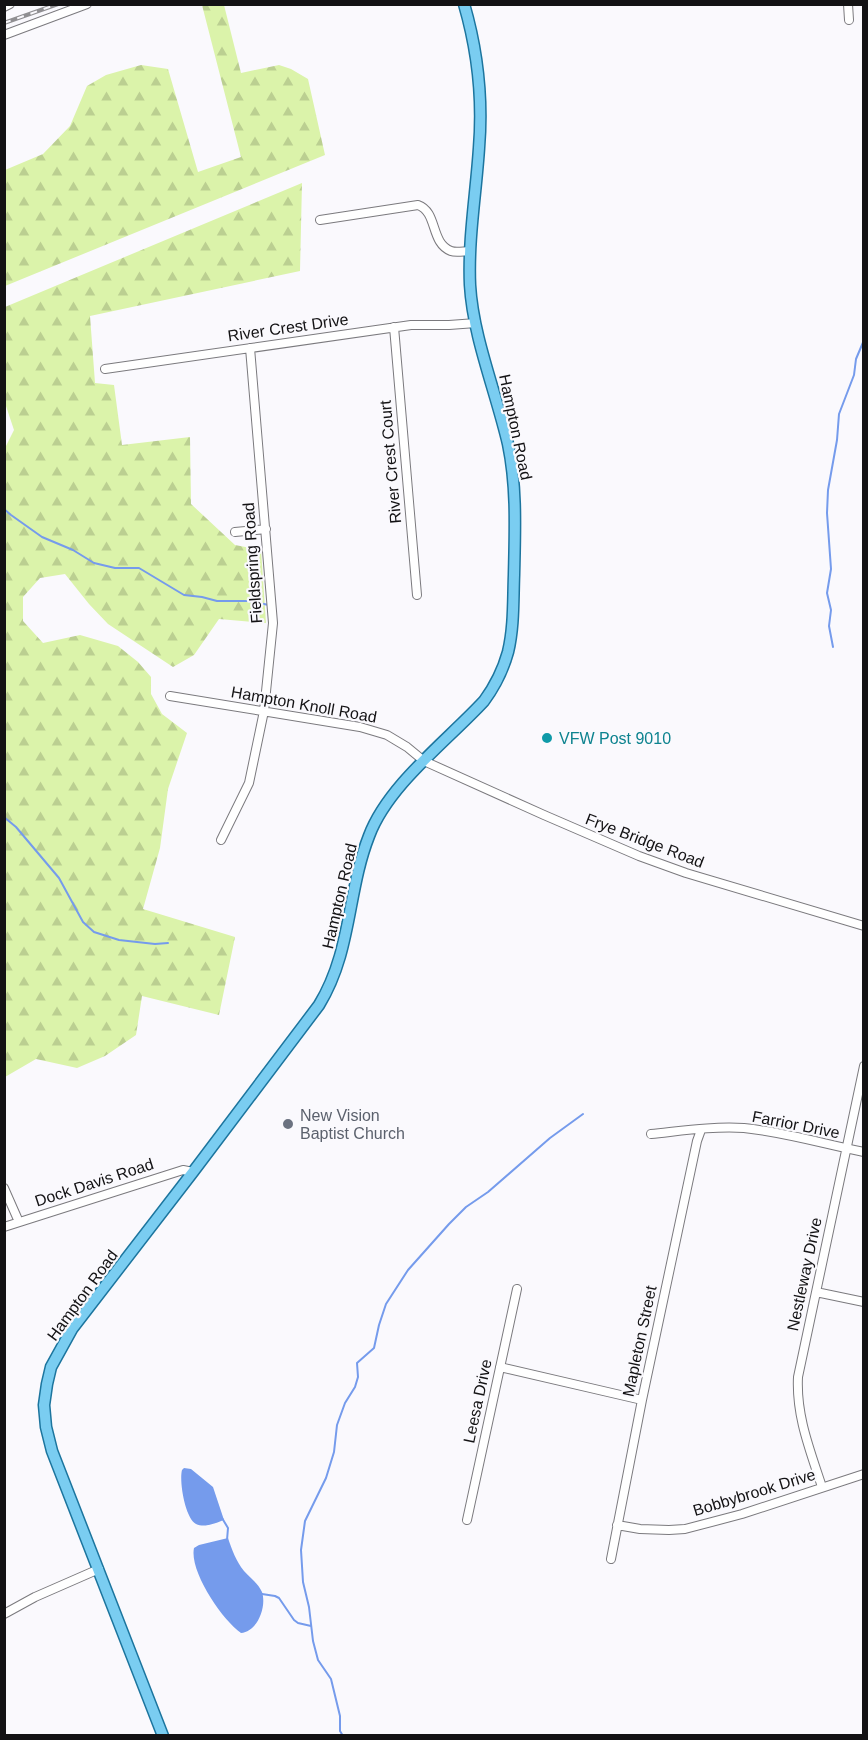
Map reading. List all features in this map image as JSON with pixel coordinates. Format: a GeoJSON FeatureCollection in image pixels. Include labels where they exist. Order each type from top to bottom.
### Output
{"type":"FeatureCollection","features":[{"type":"Feature","properties":{"kind":"main road","name":"Hampton Road"},"geometry":{"type":"LineString","coordinates":[[164,1736],[52,1451],[45,1419],[46,1384],[51,1367],[72,1329],[299,1033],[327,992],[342,951],[363,852],[380,814],[392,796],[424,760],[470,716],[493,688],[506,658],[512,625],[514,482],[508,444],[476,322],[471,288],[470,251],[479,147],[480,95],[476,54],[464,4]]}},
{"type":"Feature","properties":{"kind":"street"},"geometry":{"type":"LineString","coordinates":[[4,7],[10,4]]}},
{"type":"Feature","properties":{"kind":"street"},"geometry":{"type":"LineString","coordinates":[[4,34],[87,4]]}},
{"type":"Feature","properties":{"kind":"street"},"geometry":{"type":"LineString","coordinates":[[848,4],[849,20]]}},
{"type":"Feature","properties":{"kind":"street"},"geometry":{"type":"LineString","coordinates":[[320,220],[418,205],[427,211],[436,235],[444,246],[453,252],[470,251]]}},
{"type":"Feature","properties":{"kind":"street","name":"River Crest Drive"},"geometry":{"type":"LineString","coordinates":[[105,369],[394,327],[476,322]]}},
{"type":"Feature","properties":{"kind":"street","name":"River Crest Court"},"geometry":{"type":"LineString","coordinates":[[394,327],[417,595]]}},
{"type":"Feature","properties":{"kind":"street","name":"Fieldspring Road"},"geometry":{"type":"LineString","coordinates":[[221,840],[249,783],[264,711],[273,623],[250,348]]}},
{"type":"Feature","properties":{"kind":"street"},"geometry":{"type":"LineString","coordinates":[[235,532],[266,529]]}},
{"type":"Feature","properties":{"kind":"street","name":"Hampton Knoll Road"},"geometry":{"type":"LineString","coordinates":[[170,696],[360,727],[387,735],[424,760]]}},
{"type":"Feature","properties":{"kind":"street","name":"Frye Bridge Road"},"geometry":{"type":"LineString","coordinates":[[424,760],[553,819],[657,863],[864,926]]}},
{"type":"Feature","properties":{"kind":"street","name":"Nestleway Drive"},"geometry":{"type":"LineString","coordinates":[[822,1487],[802,1428],[797,1392],[801,1358],[864,1066]]}},
{"type":"Feature","properties":{"kind":"street","name":"Farrior Drive"},"geometry":{"type":"LineString","coordinates":[[651,1134],[726,1128],[760,1130],[864,1152]]}},
{"type":"Feature","properties":{"kind":"street","name":"Mapleton Street"},"geometry":{"type":"LineString","coordinates":[[611,1558],[642,1400],[701,1130]]}},
{"type":"Feature","properties":{"kind":"street","name":"Dock Davis Road"},"geometry":{"type":"LineString","coordinates":[[4,1227],[183,1170],[193,1172]]}},
{"type":"Feature","properties":{"kind":"street"},"geometry":{"type":"LineString","coordinates":[[4,1188],[19,1222]]}},
{"type":"Feature","properties":{"kind":"street","name":"Leesa Drive"},"geometry":{"type":"LineString","coordinates":[[467,1520],[517,1289]]}},
{"type":"Feature","properties":{"kind":"street"},"geometry":{"type":"LineString","coordinates":[[816,1292],[864,1302]]}},
{"type":"Feature","properties":{"kind":"street"},"geometry":{"type":"LineString","coordinates":[[500,1367],[642,1400]]}},
{"type":"Feature","properties":{"kind":"street","name":"Bobbybrook Drive"},"geometry":{"type":"LineString","coordinates":[[617,1525],[640,1530],[685,1529],[742,1514],[864,1474]]}},
{"type":"Feature","properties":{"kind":"street"},"geometry":{"type":"LineString","coordinates":[[4,1614],[35,1597],[99,1569]]}},
{"type":"Feature","properties":{"kind":"green space"},"geometry":{"type":"Polygon","coordinates":[[[202,5],[224,5],[241,73],[279,65],[308,79],[325,155],[5,286],[5,170],[43,154],[70,126],[87,86],[106,75],[141,65],[168,69],[198,172],[241,157],[202,5]]]}},
{"type":"Feature","properties":{"kind":"green space"},"geometry":{"type":"Polygon","coordinates":[[[302,183],[300,271],[90,316],[95,383],[114,385],[122,445],[190,437],[191,504],[235,545],[261,550],[266,623],[219,619],[194,655],[173,667],[108,624],[65,574],[40,578],[23,597],[23,621],[43,643],[80,635],[118,646],[138,662],[151,677],[151,694],[162,714],[187,733],[168,789],[160,848],[143,909],[235,937],[219,1015],[142,996],[136,1035],[105,1056],[77,1068],[36,1059],[5,1077],[4,450],[14,430],[5,403],[5,307],[302,183]]]}},
{"type":"Feature","properties":{"kind":"water"},"geometry":{"type":"Polygon","coordinates":[[[184,1468],[191,1469],[213,1487],[224,1520],[203,1525],[196,1524],[192,1520],[182,1490],[181,1475],[184,1468]]]}},
{"type":"Feature","properties":{"kind":"water"},"geometry":{"type":"Polygon","coordinates":[[[228,1538],[244,1571],[262,1592],[262,1611],[256,1624],[247,1632],[241,1633],[233,1627],[216,1606],[202,1582],[194,1558],[194,1548],[199,1545],[228,1538]]]}},
{"type":"Feature","properties":{"kind":"waterway"},"geometry":{"type":"LineString","coordinates":[[833,647],[829,626],[831,610],[827,593],[831,569],[827,513],[828,490],[839,414],[864,340]]}},
{"type":"Feature","properties":{"kind":"waterway"},"geometry":{"type":"LineString","coordinates":[[4,509],[42,537],[73,550],[94,563],[115,568],[139,568],[184,595],[217,601],[248,601],[269,605]]}},
{"type":"Feature","properties":{"kind":"waterway"},"geometry":{"type":"LineString","coordinates":[[4,817],[16,827],[59,878],[83,922],[94,932],[119,940],[168,943]]}},
{"type":"Feature","properties":{"kind":"waterway"},"geometry":{"type":"LineString","coordinates":[[343,1736],[340,1731],[340,1716],[331,1679],[318,1660],[313,1641],[303,1582],[301,1550],[305,1521],[326,1478],[334,1452],[337,1425],[358,1377],[357,1363],[374,1348],[386,1304],[408,1270],[449,1224],[466,1207],[488,1192],[550,1138],[583,1114]]}},
{"type":"Feature","properties":{"kind":"waterway"},"geometry":{"type":"LineString","coordinates":[[222,1518],[228,1528],[227,1540]]}},
{"type":"Feature","properties":{"kind":"waterway"},"geometry":{"type":"LineString","coordinates":[[262,1594],[279,1598],[294,1620],[311,1626]]}},
{"type":"Feature","properties":{"kind":"railway"},"geometry":{"type":"LineString","coordinates":[[4,23],[58,4]]}},
{"type":"Feature","properties":{"kind":"place","name":"VFW Post 9010"},"geometry":{"type":"Point","coordinates":[547,738]}},
{"type":"Feature","properties":{"kind":"place","name":"New Vision Baptist Church"},"geometry":{"type":"Point","coordinates":[288,1124]}}]}
